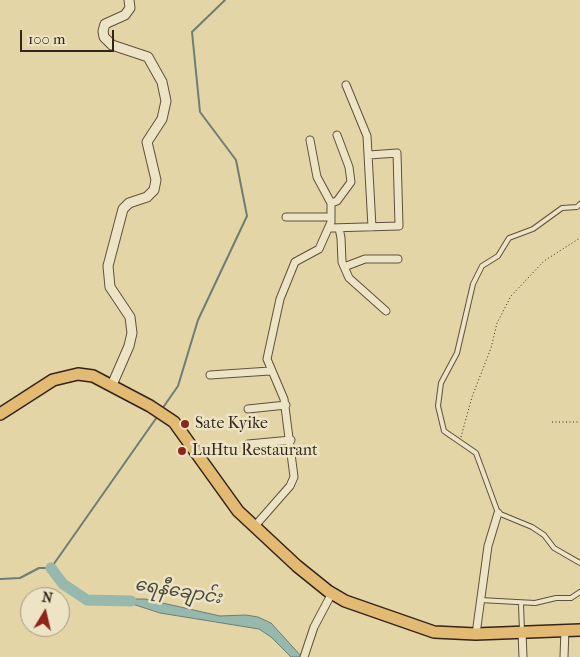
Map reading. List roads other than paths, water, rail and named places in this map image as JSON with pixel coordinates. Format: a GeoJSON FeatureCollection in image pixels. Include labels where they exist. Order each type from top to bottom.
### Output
{"type":"FeatureCollection","features":[{"type":"Feature","properties":{"kind":"main road"},"geometry":{"type":"LineString","coordinates":[[0,414],[53,380],[78,374],[87,374],[112,385],[174,422],[196,450],[226,498],[254,527],[332,594],[358,607],[424,630],[476,634],[565,629],[580,630]]}},
{"type":"Feature","properties":{"kind":"street"},"geometry":{"type":"LineString","coordinates":[[112,385],[129,346],[132,333],[130,317],[110,287],[108,266],[123,209],[129,204],[147,197],[154,190],[156,180],[147,142],[162,119],[166,101],[162,82],[148,57],[112,45],[104,37],[105,24],[125,15],[130,8],[129,0]]}},
{"type":"Feature","properties":{"kind":"street"},"geometry":{"type":"LineString","coordinates":[[346,86],[367,136],[372,226]]}},
{"type":"Feature","properties":{"kind":"street"},"geometry":{"type":"LineString","coordinates":[[330,203],[337,201],[351,182],[349,167],[337,135]]}},
{"type":"Feature","properties":{"kind":"street"},"geometry":{"type":"LineString","coordinates":[[254,527],[292,481],[294,473],[286,405],[270,371],[268,352],[280,299],[293,266],[299,258],[319,249],[330,228],[330,203],[317,177],[310,140]]}},
{"type":"Feature","properties":{"kind":"street"},"geometry":{"type":"LineString","coordinates":[[330,228],[399,226],[397,153],[368,155]]}},
{"type":"Feature","properties":{"kind":"street"},"geometry":{"type":"LineString","coordinates":[[286,217],[331,217]]}},
{"type":"Feature","properties":{"kind":"street"},"geometry":{"type":"LineString","coordinates":[[338,228],[344,267],[348,278],[386,311]]}},
{"type":"Feature","properties":{"kind":"street"},"geometry":{"type":"LineString","coordinates":[[344,267],[365,260],[398,259]]}},
{"type":"Feature","properties":{"kind":"street"},"geometry":{"type":"LineString","coordinates":[[210,376],[270,371]]}},
{"type":"Feature","properties":{"kind":"street"},"geometry":{"type":"LineString","coordinates":[[248,409],[286,405]]}},
{"type":"Feature","properties":{"kind":"street"},"geometry":{"type":"LineString","coordinates":[[248,444],[290,440]]}},
{"type":"Feature","properties":{"kind":"street"},"geometry":{"type":"LineString","coordinates":[[476,634],[488,546],[498,513]]}},
{"type":"Feature","properties":{"kind":"street"},"geometry":{"type":"LineString","coordinates":[[305,654],[314,628],[332,594]]}},
{"type":"Feature","properties":{"kind":"street"},"geometry":{"type":"LineString","coordinates":[[564,657],[565,629]]}},
{"type":"Feature","properties":{"kind":"street"},"geometry":{"type":"LineString","coordinates":[[522,632],[523,657]]}},
{"type":"Feature","properties":{"kind":"lane"},"geometry":{"type":"LineString","coordinates":[[580,204],[562,208],[533,229],[508,238],[498,256],[479,271],[473,284],[456,353],[441,383],[438,406],[444,431],[476,454],[498,513],[532,527],[544,536],[554,548],[580,563]]}},
{"type":"Feature","properties":{"kind":"lane"},"geometry":{"type":"LineString","coordinates":[[480,600],[521,604],[535,603],[560,597],[571,598],[580,592]]}},
{"type":"Feature","properties":{"kind":"lane"},"geometry":{"type":"LineString","coordinates":[[521,604],[522,632]]}},
{"type":"Feature","properties":{"kind":"water"},"geometry":{"type":"Polygon","coordinates":[[[117,599],[145,599],[220,616],[246,615],[258,617],[271,623],[302,657],[291,657],[271,637],[259,629],[160,613],[117,599]]]}},
{"type":"Feature","properties":{"kind":"waterway"},"geometry":{"type":"LineString","coordinates":[[162,409],[178,386],[198,320],[247,216],[236,160],[200,112],[192,32],[225,0]]}},
{"type":"Feature","properties":{"kind":"waterway"},"geometry":{"type":"LineString","coordinates":[[0,579],[20,578],[39,568],[51,568],[157,417]]}},
{"type":"Feature","properties":{"kind":"waterway","name":"ရေနီချောင်း"},"geometry":{"type":"LineString","coordinates":[[51,568],[63,584],[87,600],[131,601]]}},
{"type":"Feature","properties":{"kind":"place","name":"Sate Kyike"},"geometry":{"type":"Point","coordinates":[185,424]}},
{"type":"Feature","properties":{"kind":"place","name":"LuHtu Restaurant"},"geometry":{"type":"Point","coordinates":[182,451]}}]}
